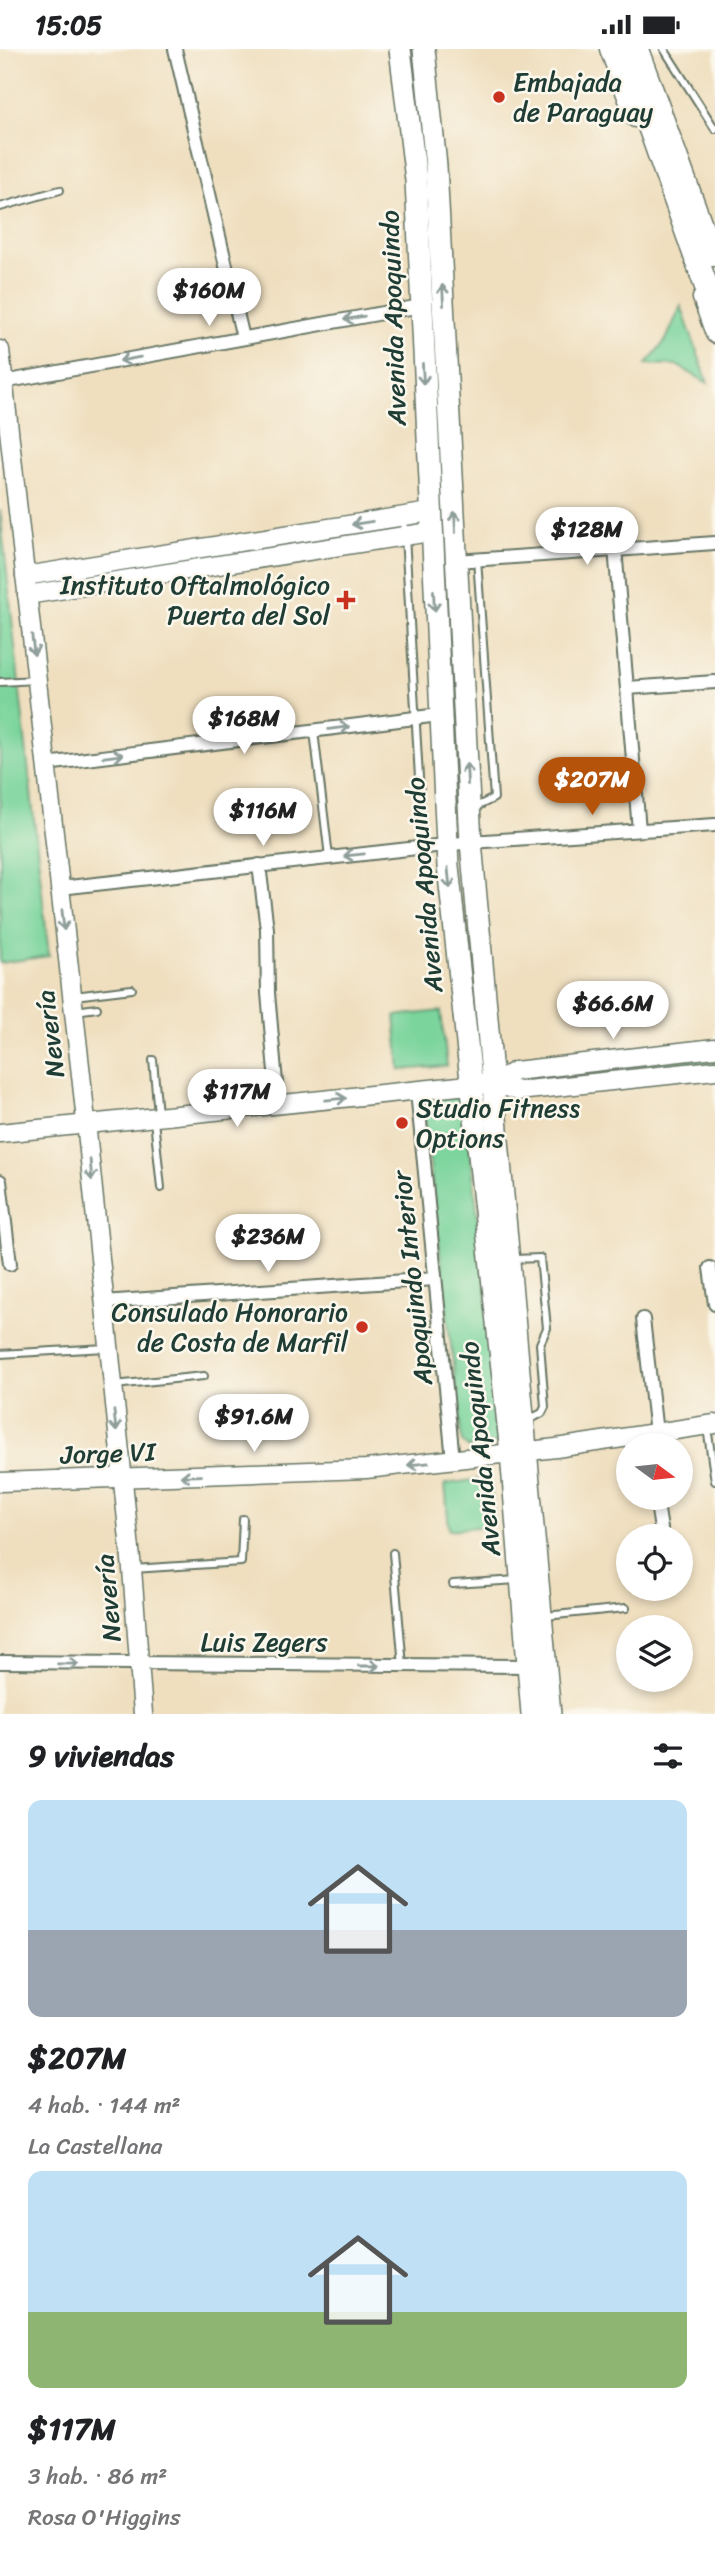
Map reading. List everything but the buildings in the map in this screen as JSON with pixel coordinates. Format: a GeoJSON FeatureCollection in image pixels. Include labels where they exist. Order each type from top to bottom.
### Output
{"type":"FeatureCollection","features":[{"type":"Feature","properties":{"kind":"highway"},"geometry":{"type":"LineString","coordinates":[[622,49],[715,311]]}},
{"type":"Feature","properties":{"kind":"main road","name":"Avenida Apoquindo"},"geometry":{"type":"LineString","coordinates":[[400,49],[412,131],[446,844],[469,1085],[542,1616],[550,1714]]}},
{"type":"Feature","properties":{"kind":"main road","name":"Avenida Apoquindo"},"geometry":{"type":"LineString","coordinates":[[424,49],[436,166],[467,560],[471,842],[526,1422],[519,1452],[521,1580],[532,1714]]}},
{"type":"Feature","properties":{"kind":"street"},"geometry":{"type":"LineString","coordinates":[[175,49],[243,338]]}},
{"type":"Feature","properties":{"kind":"street"},"geometry":{"type":"LineString","coordinates":[[609,49],[715,334]]}},
{"type":"Feature","properties":{"kind":"street"},"geometry":{"type":"LineString","coordinates":[[639,49],[715,257]]}},
{"type":"Feature","properties":{"kind":"street"},"geometry":{"type":"LineString","coordinates":[[3,393],[243,338],[421,306]]}},
{"type":"Feature","properties":{"kind":"street","name":"Nevería"},"geometry":{"type":"LineString","coordinates":[[0,349],[86,1124],[132,1569],[143,1714]]}},
{"type":"Feature","properties":{"kind":"street"},"geometry":{"type":"LineString","coordinates":[[24,576],[404,517],[430,522]]}},
{"type":"Feature","properties":{"kind":"street"},"geometry":{"type":"LineString","coordinates":[[27,595],[405,536],[430,522]]}},
{"type":"Feature","properties":{"kind":"street"},"geometry":{"type":"LineString","coordinates":[[274,537],[276,556]]}},
{"type":"Feature","properties":{"kind":"street"},"geometry":{"type":"LineString","coordinates":[[467,560],[715,543]]}},
{"type":"Feature","properties":{"kind":"street"},"geometry":{"type":"LineString","coordinates":[[615,548],[639,830]]}},
{"type":"Feature","properties":{"kind":"street"},"geometry":{"type":"LineString","coordinates":[[156,556],[158,575]]}},
{"type":"Feature","properties":{"kind":"street"},"geometry":{"type":"LineString","coordinates":[[627,688],[715,682]]}},
{"type":"Feature","properties":{"kind":"street"},"geometry":{"type":"LineString","coordinates":[[46,764],[439,715]]}},
{"type":"Feature","properties":{"kind":"street"},"geometry":{"type":"LineString","coordinates":[[60,888],[446,844],[715,825]]}},
{"type":"Feature","properties":{"kind":"street"},"geometry":{"type":"LineString","coordinates":[[259,865],[267,929],[268,993],[278,1105]]}},
{"type":"Feature","properties":{"kind":"street"},"geometry":{"type":"LineString","coordinates":[[493,1083],[515,1071],[715,1048]]}},
{"type":"Feature","properties":{"kind":"street"},"geometry":{"type":"LineString","coordinates":[[587,1063],[584,1073],[589,1082]]}},
{"type":"Feature","properties":{"kind":"street"},"geometry":{"type":"LineString","coordinates":[[0,1133],[469,1085],[493,1083],[518,1091],[715,1070]]}},
{"type":"Feature","properties":{"kind":"street","name":"Apoquindo Interior"},"geometry":{"type":"LineString","coordinates":[[417,1091],[453,1460]]}},
{"type":"Feature","properties":{"kind":"street"},"geometry":{"type":"LineString","coordinates":[[0,1181],[10,1265]]}},
{"type":"Feature","properties":{"kind":"street"},"geometry":{"type":"LineString","coordinates":[[710,1268],[715,1304]]}},
{"type":"Feature","properties":{"kind":"street"},"geometry":{"type":"LineString","coordinates":[[103,1302],[435,1279]]}},
{"type":"Feature","properties":{"kind":"street"},"geometry":{"type":"LineString","coordinates":[[643,1319],[649,1433]]}},
{"type":"Feature","properties":{"kind":"street","name":"Jorge VI"},"geometry":{"type":"LineString","coordinates":[[671,1433],[711,1424]]}},
{"type":"Feature","properties":{"kind":"street","name":"Jorge VI"},"geometry":{"type":"LineString","coordinates":[[0,1482],[366,1469],[616,1442]]}},
{"type":"Feature","properties":{"kind":"street","name":"Luis Zegers"},"geometry":{"type":"LineString","coordinates":[[0,1663],[528,1666]]}},
{"type":"Feature","properties":{"kind":"lane"},"geometry":{"type":"LineString","coordinates":[[664,49],[715,129]]}},
{"type":"Feature","properties":{"kind":"lane"},"geometry":{"type":"LineString","coordinates":[[0,207],[60,190]]}},
{"type":"Feature","properties":{"kind":"lane"},"geometry":{"type":"LineString","coordinates":[[404,517],[423,847]]}},
{"type":"Feature","properties":{"kind":"lane"},"geometry":{"type":"LineString","coordinates":[[0,683],[37,680]]}},
{"type":"Feature","properties":{"kind":"lane"},"geometry":{"type":"LineString","coordinates":[[314,731],[329,857]]}},
{"type":"Feature","properties":{"kind":"lane"},"geometry":{"type":"LineString","coordinates":[[73,1004],[132,989]]}},
{"type":"Feature","properties":{"kind":"lane"},"geometry":{"type":"LineString","coordinates":[[73,1004],[97,1008]]}},
{"type":"Feature","properties":{"kind":"lane"},"geometry":{"type":"LineString","coordinates":[[153,1060],[161,1188]]}},
{"type":"Feature","properties":{"kind":"lane"},"geometry":{"type":"LineString","coordinates":[[510,1259],[540,1258],[547,1328],[540,1344],[545,1407],[542,1413],[526,1422]]}},
{"type":"Feature","properties":{"kind":"lane"},"geometry":{"type":"LineString","coordinates":[[518,1347],[540,1344]]}},
{"type":"Feature","properties":{"kind":"lane"},"geometry":{"type":"LineString","coordinates":[[0,1354],[108,1348]]}},
{"type":"Feature","properties":{"kind":"lane"},"geometry":{"type":"LineString","coordinates":[[112,1385],[204,1376]]}},
{"type":"Feature","properties":{"kind":"lane"},"geometry":{"type":"LineString","coordinates":[[711,1424],[715,1481]]}},
{"type":"Feature","properties":{"kind":"lane"},"geometry":{"type":"LineString","coordinates":[[132,1569],[241,1562],[243,1519]]}},
{"type":"Feature","properties":{"kind":"lane"},"geometry":{"type":"LineString","coordinates":[[393,1553],[403,1666]]}},
{"type":"Feature","properties":{"kind":"lane"},"geometry":{"type":"LineString","coordinates":[[453,1584],[521,1580]]}},
{"type":"Feature","properties":{"kind":"lane"},"geometry":{"type":"LineString","coordinates":[[542,1616],[626,1608]]}},
{"type":"Feature","properties":{"kind":"green space"},"geometry":{"type":"Polygon","coordinates":[[[681,306],[708,383],[676,365],[646,364],[666,340],[681,306]]]}},
{"type":"Feature","properties":{"kind":"green space"},"geometry":{"type":"Polygon","coordinates":[[[0,510],[49,956],[0,963],[0,510]]]}},
{"type":"Feature","properties":{"kind":"green space"},"geometry":{"type":"Polygon","coordinates":[[[441,1011],[447,1066],[400,1070],[395,1016],[441,1011]]]}},
{"type":"Feature","properties":{"kind":"green space"},"geometry":{"type":"Polygon","coordinates":[[[715,1055],[715,1064],[594,1078],[593,1068],[715,1055]]]}},
{"type":"Feature","properties":{"kind":"green space"},"geometry":{"type":"Polygon","coordinates":[[[459,1094],[465,1100],[502,1436],[498,1443],[469,1448],[462,1442],[423,1104],[428,1098],[459,1094]]]}},
{"type":"Feature","properties":{"kind":"green space"},"geometry":{"type":"Polygon","coordinates":[[[480,1479],[491,1484],[494,1525],[449,1530],[445,1484],[480,1479]]]}},
{"type":"Feature","properties":{"kind":"place","name":"Embajada de Paraguay"},"geometry":{"type":"Point","coordinates":[499,97]}},
{"type":"Feature","properties":{"kind":"place","name":"Instituto Oftalmológico Puerta del Sol"},"geometry":{"type":"Point","coordinates":[346,600]}},
{"type":"Feature","properties":{"kind":"place","name":"Studio Fitness Options"},"geometry":{"type":"Point","coordinates":[402,1123]}},
{"type":"Feature","properties":{"kind":"place","name":"Consulado Honorario de Costa de Marfil"},"geometry":{"type":"Point","coordinates":[362,1327]}}]}
